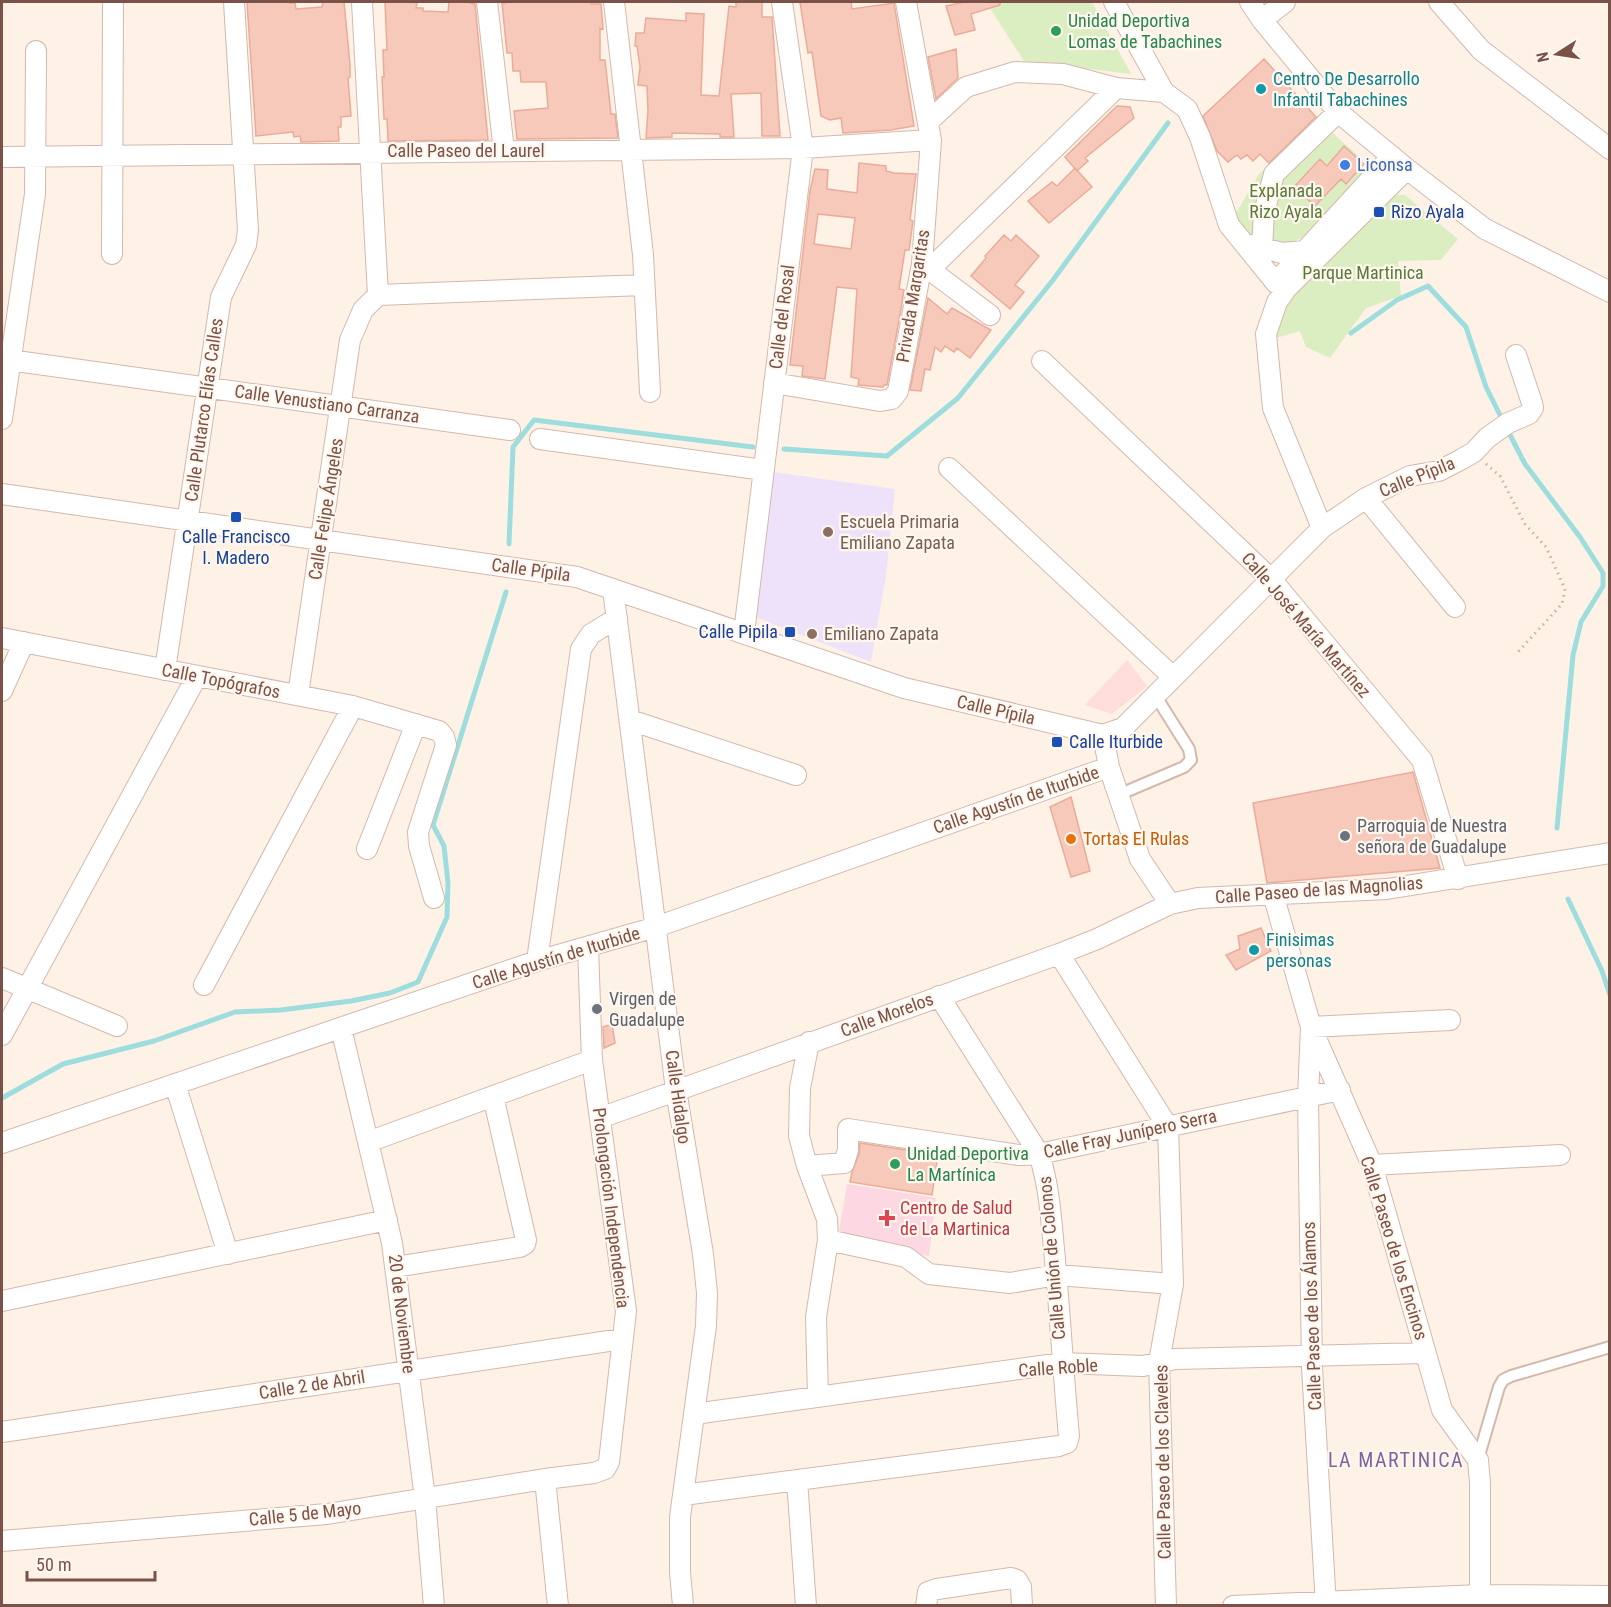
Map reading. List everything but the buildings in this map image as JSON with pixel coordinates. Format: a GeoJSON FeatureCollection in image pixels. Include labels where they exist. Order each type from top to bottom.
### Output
{"type":"FeatureCollection","features":[{"type":"Feature","properties":{"kind":"street"},"geometry":{"type":"LineString","coordinates":[[112,254],[113,2]]}},
{"type":"Feature","properties":{"kind":"street","name":"Calle Plutarco Elías Calles"},"geometry":{"type":"LineString","coordinates":[[165,669],[221,297],[246,245],[248,230],[234,2]]}},
{"type":"Feature","properties":{"kind":"street"},"geometry":{"type":"LineString","coordinates":[[362,2],[378,295],[644,285]]}},
{"type":"Feature","properties":{"kind":"street"},"geometry":{"type":"LineString","coordinates":[[487,2],[504,151]]}},
{"type":"Feature","properties":{"kind":"street"},"geometry":{"type":"LineString","coordinates":[[614,2],[632,150],[644,285],[650,392]]}},
{"type":"Feature","properties":{"kind":"street","name":"Calle del Rosal"},"geometry":{"type":"LineString","coordinates":[[744,633],[803,148],[782,2]]}},
{"type":"Feature","properties":{"kind":"street","name":"Privada Margaritas"},"geometry":{"type":"LineString","coordinates":[[774,383],[880,401],[892,399],[898,392],[926,267],[930,130],[906,2]]}},
{"type":"Feature","properties":{"kind":"street"},"geometry":{"type":"LineString","coordinates":[[1114,2],[1164,92],[1186,110],[1200,137],[1229,225],[1252,246],[1280,291]]}},
{"type":"Feature","properties":{"kind":"street"},"geometry":{"type":"LineString","coordinates":[[1250,2],[1262,20],[1338,112],[1407,169],[1485,229],[1610,292]]}},
{"type":"Feature","properties":{"kind":"street"},"geometry":{"type":"LineString","coordinates":[[1262,20],[1285,2]]}},
{"type":"Feature","properties":{"kind":"street"},"geometry":{"type":"LineString","coordinates":[[1439,2],[1481,50],[1610,149]]}},
{"type":"Feature","properties":{"kind":"street"},"geometry":{"type":"LineString","coordinates":[[2,419],[6,360],[35,194],[36,51]]}},
{"type":"Feature","properties":{"kind":"street"},"geometry":{"type":"LineString","coordinates":[[930,130],[966,87],[1015,72],[1063,74],[1116,88],[1164,92]]}},
{"type":"Feature","properties":{"kind":"street"},"geometry":{"type":"LineString","coordinates":[[990,315],[926,267],[1116,88]]}},
{"type":"Feature","properties":{"kind":"street"},"geometry":{"type":"LineString","coordinates":[[1252,246],[1264,213],[1274,174],[1338,112]]}},
{"type":"Feature","properties":{"kind":"street","name":"Calle Paseo del Laurel"},"geometry":{"type":"LineString","coordinates":[[2,157],[803,148],[930,130]]}},
{"type":"Feature","properties":{"kind":"street"},"geometry":{"type":"LineString","coordinates":[[1322,528],[1273,408],[1266,334],[1280,291],[1304,251],[1392,156]]}},
{"type":"Feature","properties":{"kind":"street"},"geometry":{"type":"LineString","coordinates":[[1280,291],[1407,169]]}},
{"type":"Feature","properties":{"kind":"street"},"geometry":{"type":"LineString","coordinates":[[1252,246],[1282,253],[1304,251]]}},
{"type":"Feature","properties":{"kind":"street","name":"Calle Felipe Ángeles"},"geometry":{"type":"LineString","coordinates":[[298,695],[350,340],[363,310],[378,295]]}},
{"type":"Feature","properties":{"kind":"street"},"geometry":{"type":"LineString","coordinates":[[1480,445],[1508,423],[1529,414],[1533,408],[1516,355]]}},
{"type":"Feature","properties":{"kind":"street","name":"Calle Venustiano Carranza"},"geometry":{"type":"LineString","coordinates":[[6,360],[510,430]]}},
{"type":"Feature","properties":{"kind":"street","name":"Calle José María Martínez"},"geometry":{"type":"LineString","coordinates":[[1042,361],[1271,579],[1422,760],[1458,879]]}},
{"type":"Feature","properties":{"kind":"street"},"geometry":{"type":"LineString","coordinates":[[540,439],[764,470]]}},
{"type":"Feature","properties":{"kind":"street","name":"Calle Pípila"},"geometry":{"type":"LineString","coordinates":[[188,520],[577,577],[904,688],[1103,735],[1123,728],[1322,528],[1366,498],[1410,476],[1439,471],[1480,445]]}},
{"type":"Feature","properties":{"kind":"street"},"geometry":{"type":"LineString","coordinates":[[949,468],[1173,677]]}},
{"type":"Feature","properties":{"kind":"street"},"geometry":{"type":"LineString","coordinates":[[2,494],[188,520]]}},
{"type":"Feature","properties":{"kind":"street"},"geometry":{"type":"LineString","coordinates":[[1366,498],[1455,607]]}},
{"type":"Feature","properties":{"kind":"street","name":"Calle Hidalgo"},"geometry":{"type":"LineString","coordinates":[[613,589],[676,1090],[703,1254],[707,1293],[706,1326],[680,1517],[680,1572],[683,1605]]}},
{"type":"Feature","properties":{"kind":"street"},"geometry":{"type":"LineString","coordinates":[[537,961],[581,649],[591,634],[617,618]]}},
{"type":"Feature","properties":{"kind":"street","name":"Calle Topógrafos"},"geometry":{"type":"LineString","coordinates":[[2,638],[353,706],[439,731],[446,745],[418,832],[419,846],[434,898]]}},
{"type":"Feature","properties":{"kind":"street"},"geometry":{"type":"LineString","coordinates":[[2,691],[7,670],[24,642]]}},
{"type":"Feature","properties":{"kind":"street"},"geometry":{"type":"LineString","coordinates":[[2,1035],[197,676]]}},
{"type":"Feature","properties":{"kind":"street"},"geometry":{"type":"LineString","coordinates":[[204,985],[353,706]]}},
{"type":"Feature","properties":{"kind":"street"},"geometry":{"type":"LineString","coordinates":[[630,720],[796,775]]}},
{"type":"Feature","properties":{"kind":"street"},"geometry":{"type":"LineString","coordinates":[[367,849],[416,724]]}},
{"type":"Feature","properties":{"kind":"street"},"geometry":{"type":"LineString","coordinates":[[1103,735],[1109,767],[1140,859],[1170,904]]}},
{"type":"Feature","properties":{"kind":"street","name":"Calle Agustín de Iturbide"},"geometry":{"type":"LineString","coordinates":[[2,1143],[537,961],[656,927],[1109,767]]}},
{"type":"Feature","properties":{"kind":"street","name":"Calle Paseo de las Magnolias"},"geometry":{"type":"LineString","coordinates":[[1170,904],[1198,898],[1387,889],[1610,853]]}},
{"type":"Feature","properties":{"kind":"street","name":"Calle Paseo de los Encinos"},"geometry":{"type":"LineString","coordinates":[[1273,894],[1311,1027],[1372,1165],[1442,1410],[1478,1460]]}},
{"type":"Feature","properties":{"kind":"street","name":"Calle Morelos"},"geometry":{"type":"LineString","coordinates":[[600,1118],[1059,954],[1097,939],[1170,904]]}},
{"type":"Feature","properties":{"kind":"street","name":"Prolongación Independencia"},"geometry":{"type":"LineString","coordinates":[[588,947],[592,1060],[626,1311],[609,1462],[606,1469]]}},
{"type":"Feature","properties":{"kind":"street"},"geometry":{"type":"LineString","coordinates":[[1059,954],[1168,1127]]}},
{"type":"Feature","properties":{"kind":"street"},"geometry":{"type":"LineString","coordinates":[[2,978],[117,1026]]}},
{"type":"Feature","properties":{"kind":"street","name":"Calle Unión de Colonos"},"geometry":{"type":"LineString","coordinates":[[797,1480],[1059,1446],[1067,1443],[1069,1436],[1057,1275],[1047,1179],[1040,1154],[939,996]]}},
{"type":"Feature","properties":{"kind":"street"},"geometry":{"type":"LineString","coordinates":[[1311,1027],[1450,1020]]}},
{"type":"Feature","properties":{"kind":"street","name":"Calle Paseo de los Álamos"},"geometry":{"type":"LineString","coordinates":[[1311,1027],[1308,1097],[1312,1355],[1326,1604]]}},
{"type":"Feature","properties":{"kind":"street","name":"20 de Noviembre"},"geometry":{"type":"LineString","coordinates":[[341,1028],[387,1220],[395,1267],[426,1498],[435,1605]]}},
{"type":"Feature","properties":{"kind":"street"},"geometry":{"type":"LineString","coordinates":[[809,1042],[800,1088],[799,1136],[807,1166],[827,1219],[828,1240],[816,1317],[818,1397]]}},
{"type":"Feature","properties":{"kind":"street"},"geometry":{"type":"LineString","coordinates":[[368,1142],[592,1060]]}},
{"type":"Feature","properties":{"kind":"street"},"geometry":{"type":"LineString","coordinates":[[175,1084],[228,1254]]}},
{"type":"Feature","properties":{"kind":"street","name":"Calle Fray Junípero Serra"},"geometry":{"type":"LineString","coordinates":[[807,1166],[844,1163],[848,1150],[848,1129],[1019,1155],[1040,1154],[1340,1090]]}},
{"type":"Feature","properties":{"kind":"street"},"geometry":{"type":"LineString","coordinates":[[395,1267],[520,1247],[525,1244],[526,1240],[493,1096]]}},
{"type":"Feature","properties":{"kind":"street","name":"Calle Paseo de los Claveles"},"geometry":{"type":"LineString","coordinates":[[1166,1605],[1159,1362],[1173,1284],[1168,1127]]}},
{"type":"Feature","properties":{"kind":"street"},"geometry":{"type":"LineString","coordinates":[[1372,1165],[1560,1155]]}},
{"type":"Feature","properties":{"kind":"street"},"geometry":{"type":"LineString","coordinates":[[2,1301],[387,1220]]}},
{"type":"Feature","properties":{"kind":"street"},"geometry":{"type":"LineString","coordinates":[[828,1240],[906,1257],[929,1274],[1010,1283],[1057,1275],[1173,1284]]}},
{"type":"Feature","properties":{"kind":"street","name":"Calle 2 de Abril"},"geometry":{"type":"LineString","coordinates":[[2,1432],[622,1339]]}},
{"type":"Feature","properties":{"kind":"street","name":"Calle Roble"},"geometry":{"type":"LineString","coordinates":[[694,1414],[1062,1364],[1143,1366],[1175,1359],[1425,1353]]}},
{"type":"Feature","properties":{"kind":"street"},"geometry":{"type":"LineString","coordinates":[[1478,1460],[1480,1600]]}},
{"type":"Feature","properties":{"kind":"street","name":"Calle 5 de Mayo"},"geometry":{"type":"LineString","coordinates":[[2,1541],[327,1514],[594,1473],[606,1469]]}},
{"type":"Feature","properties":{"kind":"street"},"geometry":{"type":"LineString","coordinates":[[545,1479],[558,1605]]}},
{"type":"Feature","properties":{"kind":"street"},"geometry":{"type":"LineString","coordinates":[[683,1495],[797,1480],[806,1605]]}},
{"type":"Feature","properties":{"kind":"street"},"geometry":{"type":"LineString","coordinates":[[926,1605],[928,1592],[937,1589],[1011,1578],[1017,1580],[1021,1587],[1022,1605]]}},
{"type":"Feature","properties":{"kind":"street"},"geometry":{"type":"LineString","coordinates":[[1233,1605],[1610,1596]]}},
{"type":"Feature","properties":{"kind":"lane"},"geometry":{"type":"LineString","coordinates":[[1118,795],[1184,767],[1191,760],[1189,749],[1155,695]]}},
{"type":"Feature","properties":{"kind":"lane"},"geometry":{"type":"LineString","coordinates":[[1478,1460],[1503,1380],[1610,1347]]}},
{"type":"Feature","properties":{"kind":"path","name":"Calle Pípila"},"geometry":{"type":"LineString","coordinates":[[1480,445],[1500,476],[1525,524],[1546,547],[1565,589],[1562,604],[1518,652]]}},
{"type":"Feature","properties":{"kind":"shaded area","name":"Escuela Primaria Emiliano Zapata"},"geometry":{"type":"Polygon","coordinates":[[[773,472],[895,489],[886,575],[871,662],[755,617],[773,472]]]}},
{"type":"Feature","properties":{"kind":"shaded area"},"geometry":{"type":"Polygon","coordinates":[[[1127,660],[1147,686],[1112,714],[1085,705],[1127,660]]]}},
{"type":"Feature","properties":{"kind":"shaded area","name":"Centro de Salud de La Martinica"},"geometry":{"type":"Polygon","coordinates":[[[847,1184],[936,1198],[929,1256],[838,1237],[847,1184]]]}},
{"type":"Feature","properties":{"kind":"green space","name":"Unidad Deportiva Lomas de Tabachines"},"geometry":{"type":"Polygon","coordinates":[[[986,2],[1092,2],[1131,74],[1024,61],[986,2]]]}},
{"type":"Feature","properties":{"kind":"green space","name":"Explanada Rizo Ayala"},"geometry":{"type":"Polygon","coordinates":[[[1317,119],[1363,160],[1363,174],[1304,237],[1284,245],[1247,237],[1232,220],[1259,174],[1317,119]]]}},
{"type":"Feature","properties":{"kind":"green space","name":"Parque Martinica"},"geometry":{"type":"Polygon","coordinates":[[[1390,195],[1405,195],[1458,239],[1441,260],[1398,261],[1401,296],[1366,308],[1330,358],[1306,347],[1300,331],[1276,338],[1275,321],[1282,306],[1390,195]]]}},
{"type":"Feature","properties":{"kind":"waterway"},"geometry":{"type":"LineString","coordinates":[[784,449],[887,456],[958,398],[1053,280],[1168,123]]}},
{"type":"Feature","properties":{"kind":"waterway"},"geometry":{"type":"LineString","coordinates":[[1351,333],[1397,300],[1428,286],[1466,327],[1486,387],[1503,421]]}},
{"type":"Feature","properties":{"kind":"waterway"},"geometry":{"type":"LineString","coordinates":[[509,544],[513,447],[534,420],[753,447]]}},
{"type":"Feature","properties":{"kind":"waterway"},"geometry":{"type":"LineString","coordinates":[[1507,429],[1525,464],[1580,537],[1603,573],[1603,586],[1581,622],[1573,655],[1557,828]]}},
{"type":"Feature","properties":{"kind":"waterway"},"geometry":{"type":"LineString","coordinates":[[2,1098],[63,1064],[154,1041],[235,1012],[281,1010],[351,1001],[390,993],[418,982],[447,917],[448,883],[444,846],[433,825],[506,592]]}},
{"type":"Feature","properties":{"kind":"waterway"},"geometry":{"type":"LineString","coordinates":[[1568,899],[1602,971],[1610,995]]}},
{"type":"Feature","properties":{"kind":"place","name":"Unidad Deportiva Lomas de Tabachines"},"geometry":{"type":"Point","coordinates":[1056,31]}},
{"type":"Feature","properties":{"kind":"place","name":"Centro De Desarrollo Infantil Tabachines"},"geometry":{"type":"Point","coordinates":[1261,89]}},
{"type":"Feature","properties":{"kind":"place","name":"Liconsa"},"geometry":{"type":"Point","coordinates":[1345,165]}},
{"type":"Feature","properties":{"kind":"place","name":"Rizo Ayala"},"geometry":{"type":"Point","coordinates":[1379,212]}},
{"type":"Feature","properties":{"kind":"place","name":"Calle Francisco I. Madero"},"geometry":{"type":"Point","coordinates":[236,517]}},
{"type":"Feature","properties":{"kind":"place","name":"Escuela Primaria Emiliano Zapata"},"geometry":{"type":"Point","coordinates":[828,532]}},
{"type":"Feature","properties":{"kind":"place","name":"Calle Pipila"},"geometry":{"type":"Point","coordinates":[790,632]}},
{"type":"Feature","properties":{"kind":"place","name":"Emiliano Zapata"},"geometry":{"type":"Point","coordinates":[812,634]}},
{"type":"Feature","properties":{"kind":"place","name":"Calle Iturbide"},"geometry":{"type":"Point","coordinates":[1057,742]}},
{"type":"Feature","properties":{"kind":"place","name":"Parroquia de Nuestra señora de Guadalupe"},"geometry":{"type":"Point","coordinates":[1345,836]}},
{"type":"Feature","properties":{"kind":"place","name":"Tortas El Rulas"},"geometry":{"type":"Point","coordinates":[1071,839]}},
{"type":"Feature","properties":{"kind":"place","name":"Finisimas personas"},"geometry":{"type":"Point","coordinates":[1254,950]}},
{"type":"Feature","properties":{"kind":"place","name":"Virgen de Guadalupe"},"geometry":{"type":"Point","coordinates":[597,1009]}},
{"type":"Feature","properties":{"kind":"place","name":"Unidad Deportiva La Martínica"},"geometry":{"type":"Point","coordinates":[895,1164]}},
{"type":"Feature","properties":{"kind":"place","name":"Centro de Salud de La Martinica"},"geometry":{"type":"Point","coordinates":[887,1218]}},
{"type":"Feature","properties":{"kind":"district","name":"LA MARTINICA"},"geometry":{"type":"Point","coordinates":[1396,1460]}}]}
